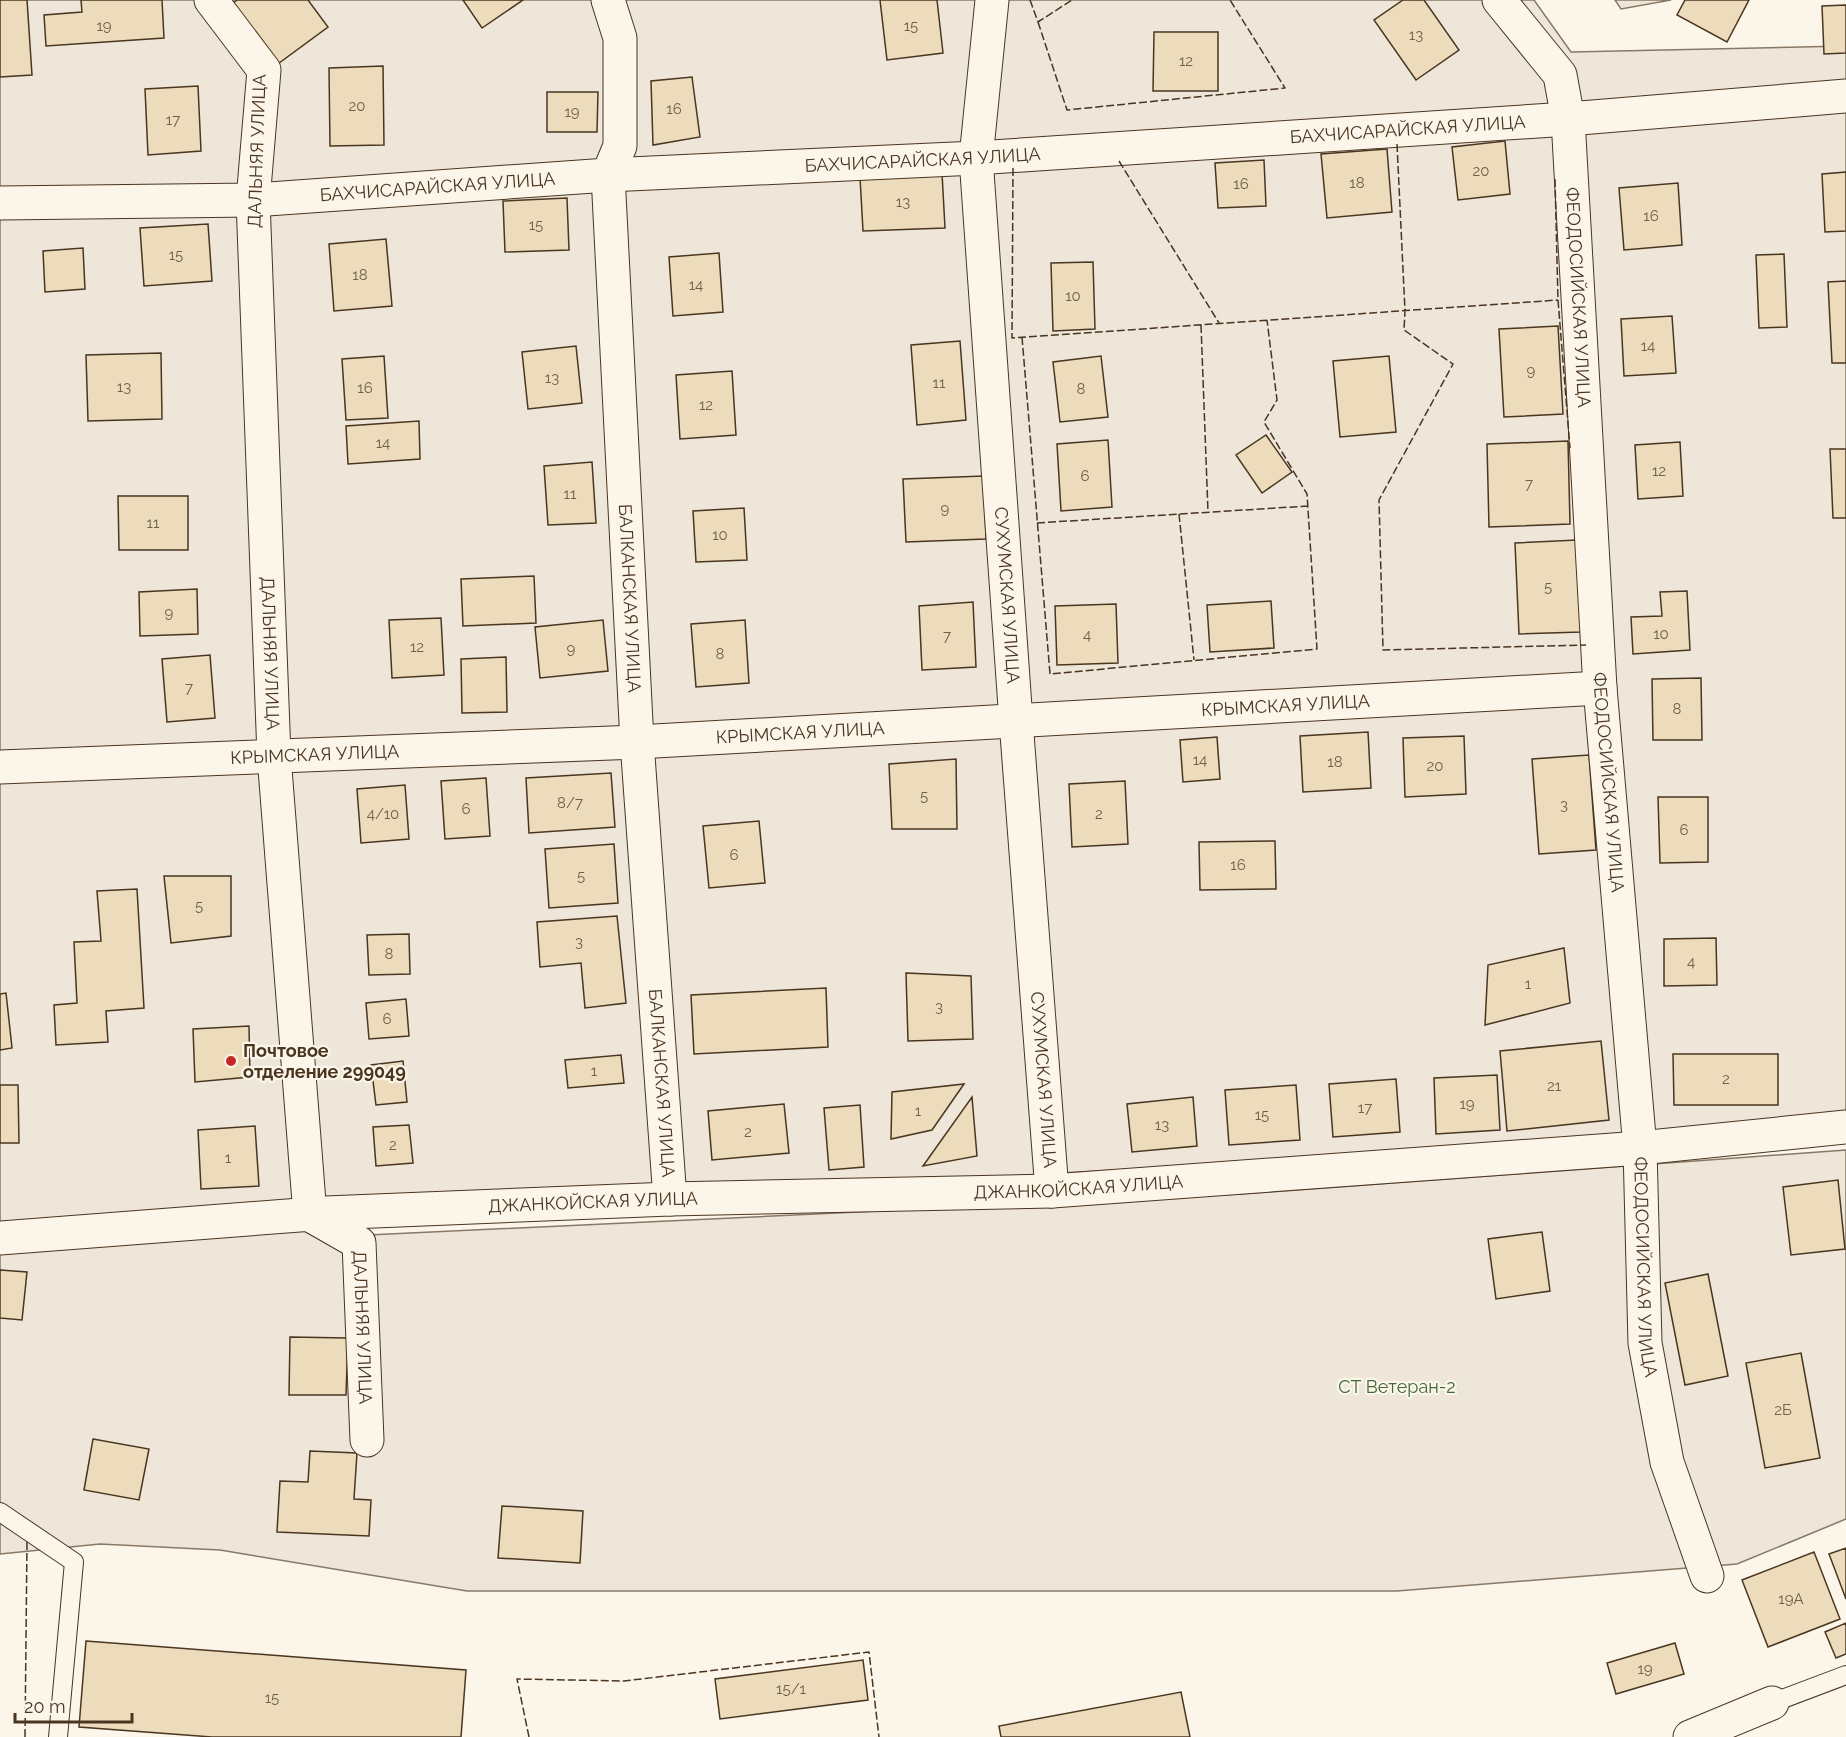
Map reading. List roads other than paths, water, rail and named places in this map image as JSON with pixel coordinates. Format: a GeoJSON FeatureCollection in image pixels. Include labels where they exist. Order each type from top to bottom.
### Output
{"type":"FeatureCollection","features":[{"type":"Feature","properties":{"kind":"street","name":"ДАЛЬНЯЯ УЛИЦА"},"geometry":{"type":"LineString","coordinates":[[211,0],[264,70],[253,200],[274,756],[310,1215],[359,1243],[368,1440]]}},
{"type":"Feature","properties":{"kind":"street","name":"БАЛКАНСКАЯ УЛИЦА"},"geometry":{"type":"LineString","coordinates":[[608,0],[620,38],[620,146],[608,175],[637,742],[670,1199]]}},
{"type":"Feature","properties":{"kind":"street","name":"СУХУМСКАЯ УЛИЦА"},"geometry":{"type":"LineString","coordinates":[[992,0],[976,158],[1052,1191]]}},
{"type":"Feature","properties":{"kind":"street","name":"ФЕОДОСИЙСКАЯ УЛИЦА"},"geometry":{"type":"LineString","coordinates":[[1499,0],[1560,75],[1568,119],[1600,688],[1640,1148],[1645,1343],[1667,1462],[1707,1576]]}},
{"type":"Feature","properties":{"kind":"street","name":"БАХЧИСАРАЙСКАЯ УЛИЦА"},"geometry":{"type":"LineString","coordinates":[[0,203],[253,200],[608,175],[976,158],[1568,119],[1846,96]]}},
{"type":"Feature","properties":{"kind":"street","name":"КРЫМСКАЯ УЛИЦА"},"geometry":{"type":"LineString","coordinates":[[0,767],[637,742],[1600,688]]}},
{"type":"Feature","properties":{"kind":"street","name":"ДЖАНКОЙСКАЯ УЛИЦА"},"geometry":{"type":"LineString","coordinates":[[0,1238],[310,1215],[670,1199],[1052,1191],[1640,1148],[1846,1127]]}},
{"type":"Feature","properties":{"kind":"street"},"geometry":{"type":"LineString","coordinates":[[1690,1737],[1772,1703]]}},
{"type":"Feature","properties":{"kind":"lane"},"geometry":{"type":"LineString","coordinates":[[0,1512],[74,1562],[58,1737]]}},
{"type":"Feature","properties":{"kind":"lane"},"geometry":{"type":"LineString","coordinates":[[1772,1703],[1846,1675]]}},
{"type":"Feature","properties":{"kind":"place","name":"Почтовое отделение 299049"},"geometry":{"type":"Point","coordinates":[231,1061]}},
{"type":"Feature","properties":{"kind":"park label","name":"СТ Ветеран-2"},"geometry":{"type":"Point","coordinates":[1397,1387]}}]}
